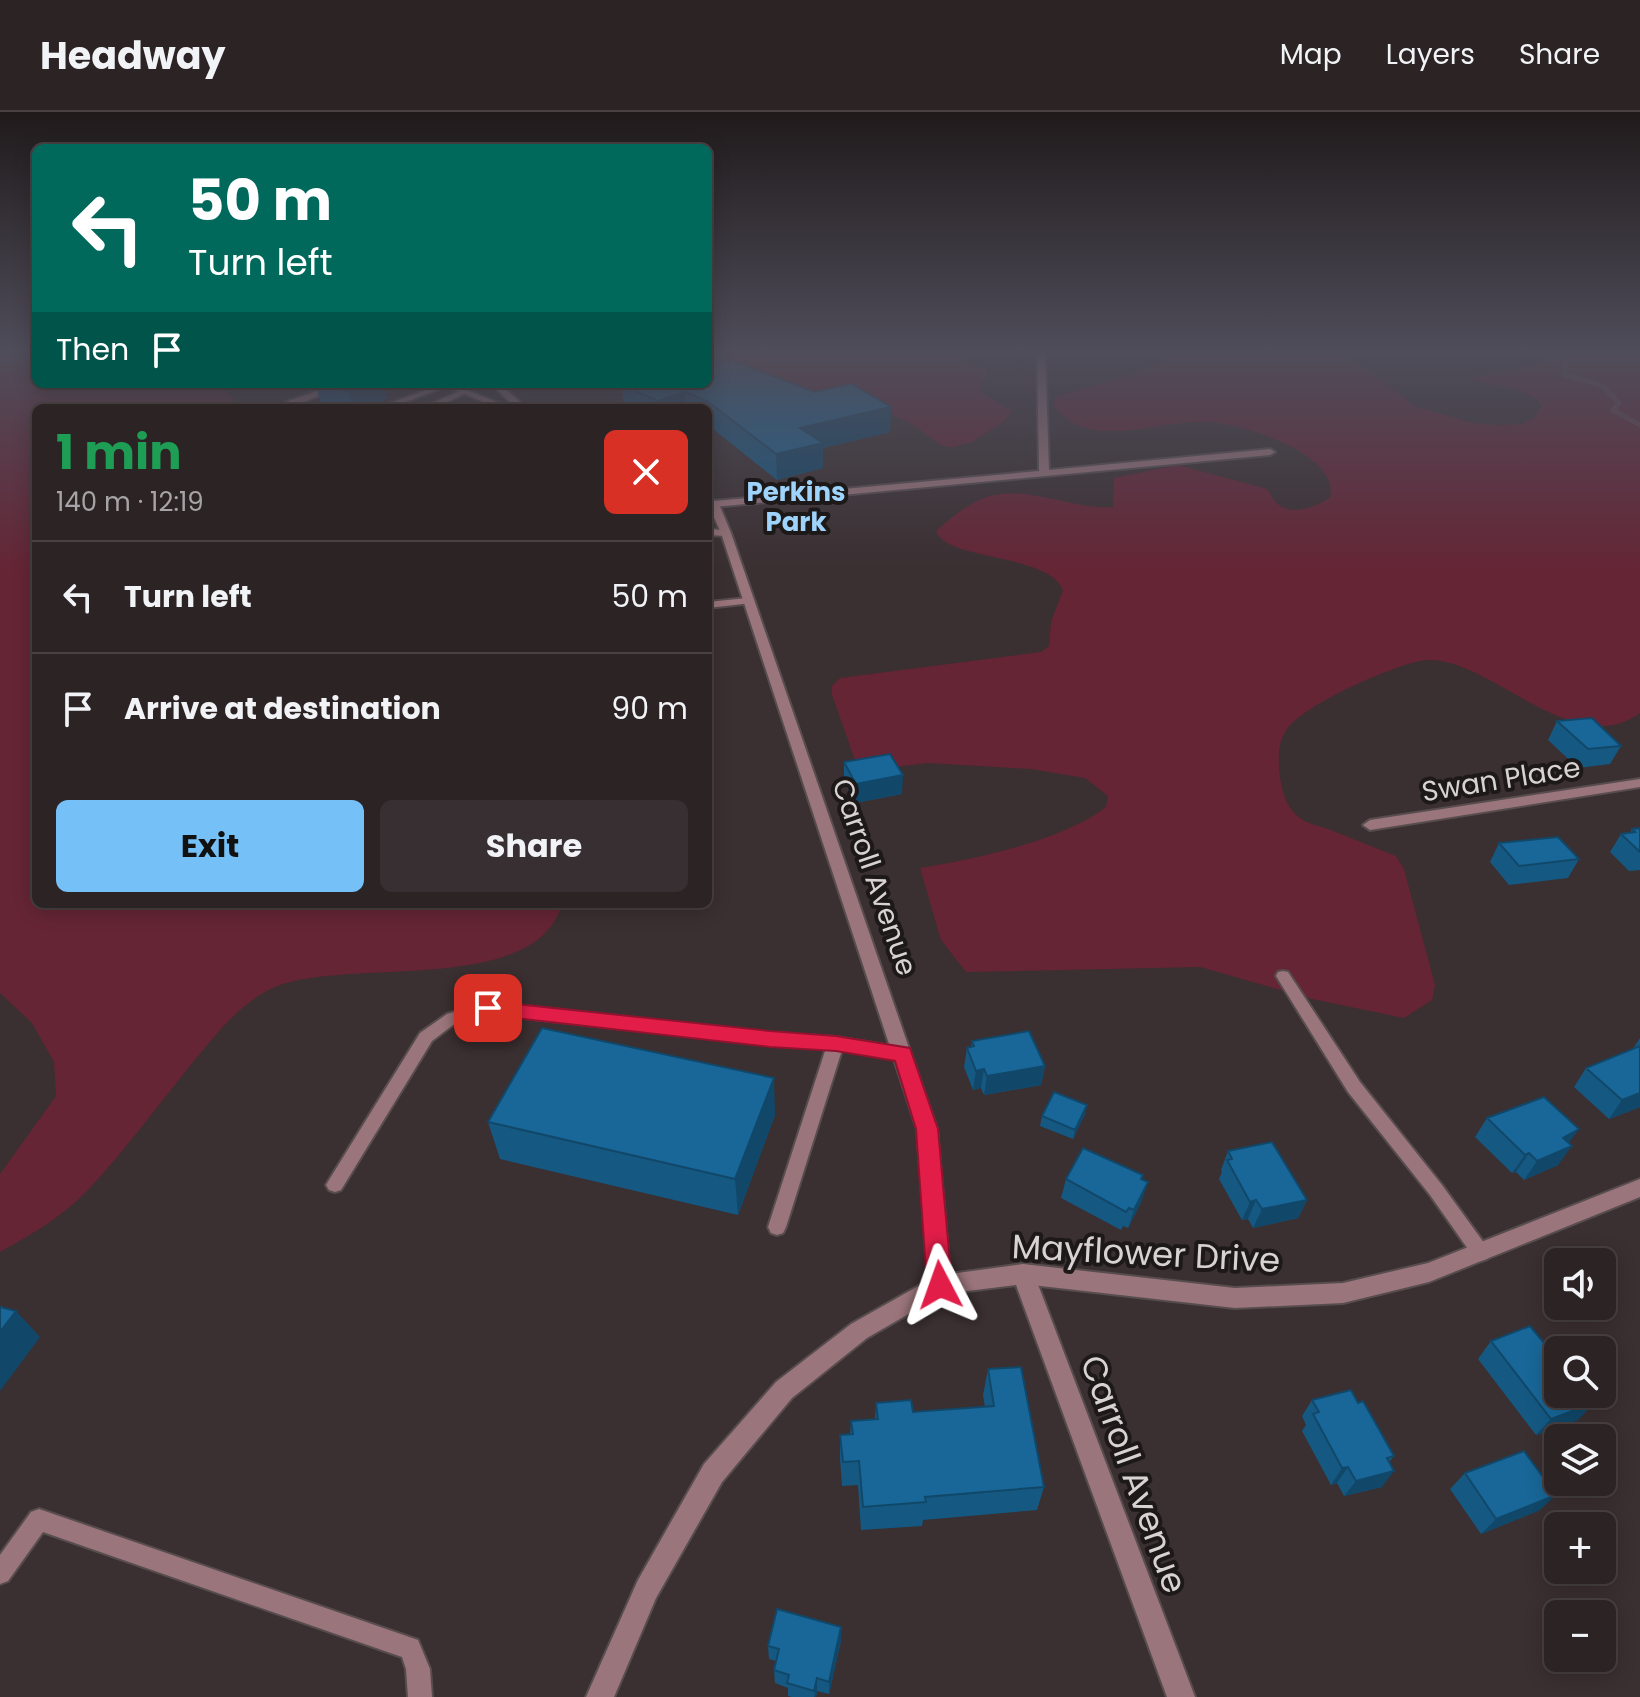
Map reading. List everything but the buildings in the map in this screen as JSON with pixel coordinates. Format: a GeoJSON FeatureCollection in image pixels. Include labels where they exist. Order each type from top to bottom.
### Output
{"type":"FeatureCollection","features":[{"type":"Feature","properties":{"kind":"street"},"geometry":{"type":"LineString","coordinates":[[1043,424],[1044,472]]}},
{"type":"Feature","properties":{"kind":"street"},"geometry":{"type":"LineString","coordinates":[[712,502],[1270,452]]}},
{"type":"Feature","properties":{"kind":"street","name":"Carroll Avenue"},"geometry":{"type":"LineString","coordinates":[[712,504],[726,533],[927,1129],[940,1285]]}},
{"type":"Feature","properties":{"kind":"street","name":"Swan Place"},"geometry":{"type":"LineString","coordinates":[[1370,825],[1640,783]]}},
{"type":"Feature","properties":{"kind":"street","name":"Mayflower Drive"},"geometry":{"type":"LineString","coordinates":[[600,1697],[647,1589],[713,1473],[784,1390],[859,1331],[940,1285],[1023,1274],[1235,1298],[1343,1293],[1429,1272],[1640,1188]]}},
{"type":"Feature","properties":{"kind":"street","name":"Carroll Avenue"},"geometry":{"type":"LineString","coordinates":[[1023,1274],[1181,1697]]}},
{"type":"Feature","properties":{"kind":"lane"},"geometry":{"type":"LineString","coordinates":[[712,532],[726,533]]}},
{"type":"Feature","properties":{"kind":"lane"},"geometry":{"type":"LineString","coordinates":[[712,605],[747,601]]}},
{"type":"Feature","properties":{"kind":"lane"},"geometry":{"type":"LineString","coordinates":[[1283,976],[1354,1087],[1436,1190],[1481,1253]]}},
{"type":"Feature","properties":{"kind":"lane"},"geometry":{"type":"LineString","coordinates":[[335,1185],[426,1037],[452,1018],[468,1012],[488,1008],[770,1039],[836,1043],[903,1054]]}},
{"type":"Feature","properties":{"kind":"lane"},"geometry":{"type":"LineString","coordinates":[[777,1227],[836,1043]]}},
{"type":"Feature","properties":{"kind":"lane"},"geometry":{"type":"LineString","coordinates":[[0,1573],[39,1520],[410,1648],[418,1669],[420,1697]]}},
{"type":"Feature","properties":{"kind":"shaded area"},"geometry":{"type":"Polygon","coordinates":[[[0,424],[32,424],[32,908],[560,908],[545,933],[516,952],[477,963],[434,969],[304,979],[261,994],[219,1031],[89,1189],[47,1224],[0,1252],[0,1174],[56,1096],[54,1062],[32,1023],[0,993],[0,424]]]}},
{"type":"Feature","properties":{"kind":"shaded area"},"geometry":{"type":"Polygon","coordinates":[[[912,424],[1000,424],[972,442],[953,447],[942,446],[912,424]]]}},
{"type":"Feature","properties":{"kind":"shaded area"},"geometry":{"type":"Polygon","coordinates":[[[1076,424],[1175,424],[1120,431],[1076,424]]]}},
{"type":"Feature","properties":{"kind":"shaded area"},"geometry":{"type":"Polygon","coordinates":[[[1227,424],[1640,424],[1640,713],[1613,725],[1586,725],[1557,716],[1472,671],[1445,662],[1420,661],[1369,679],[1329,698],[1297,719],[1281,740],[1281,782],[1295,814],[1306,822],[1396,856],[1404,869],[1435,985],[1432,1000],[1404,1018],[1312,999],[1200,967],[966,972],[941,940],[920,868],[966,860],[1043,839],[1088,819],[1106,807],[1108,796],[1085,778],[1031,769],[927,763],[871,770],[856,763],[832,695],[832,686],[840,678],[1041,652],[1049,646],[1051,622],[1063,590],[1054,578],[1019,563],[958,548],[944,541],[936,531],[967,506],[981,499],[1008,493],[1113,507],[1114,478],[1178,465],[1267,489],[1277,504],[1291,510],[1312,507],[1330,498],[1329,483],[1321,468],[1306,456],[1267,436],[1227,424]]]}},
{"type":"Feature","properties":{"kind":"district","name":"Perkins Park"},"geometry":{"type":"Point","coordinates":[796,507]}},
{"type":"Feature","properties":{"kind":"route"},"geometry":{"type":"LineString","coordinates":[[488,1008],[770,1039],[836,1043],[903,1054],[927,1129],[940,1285]]}}]}
